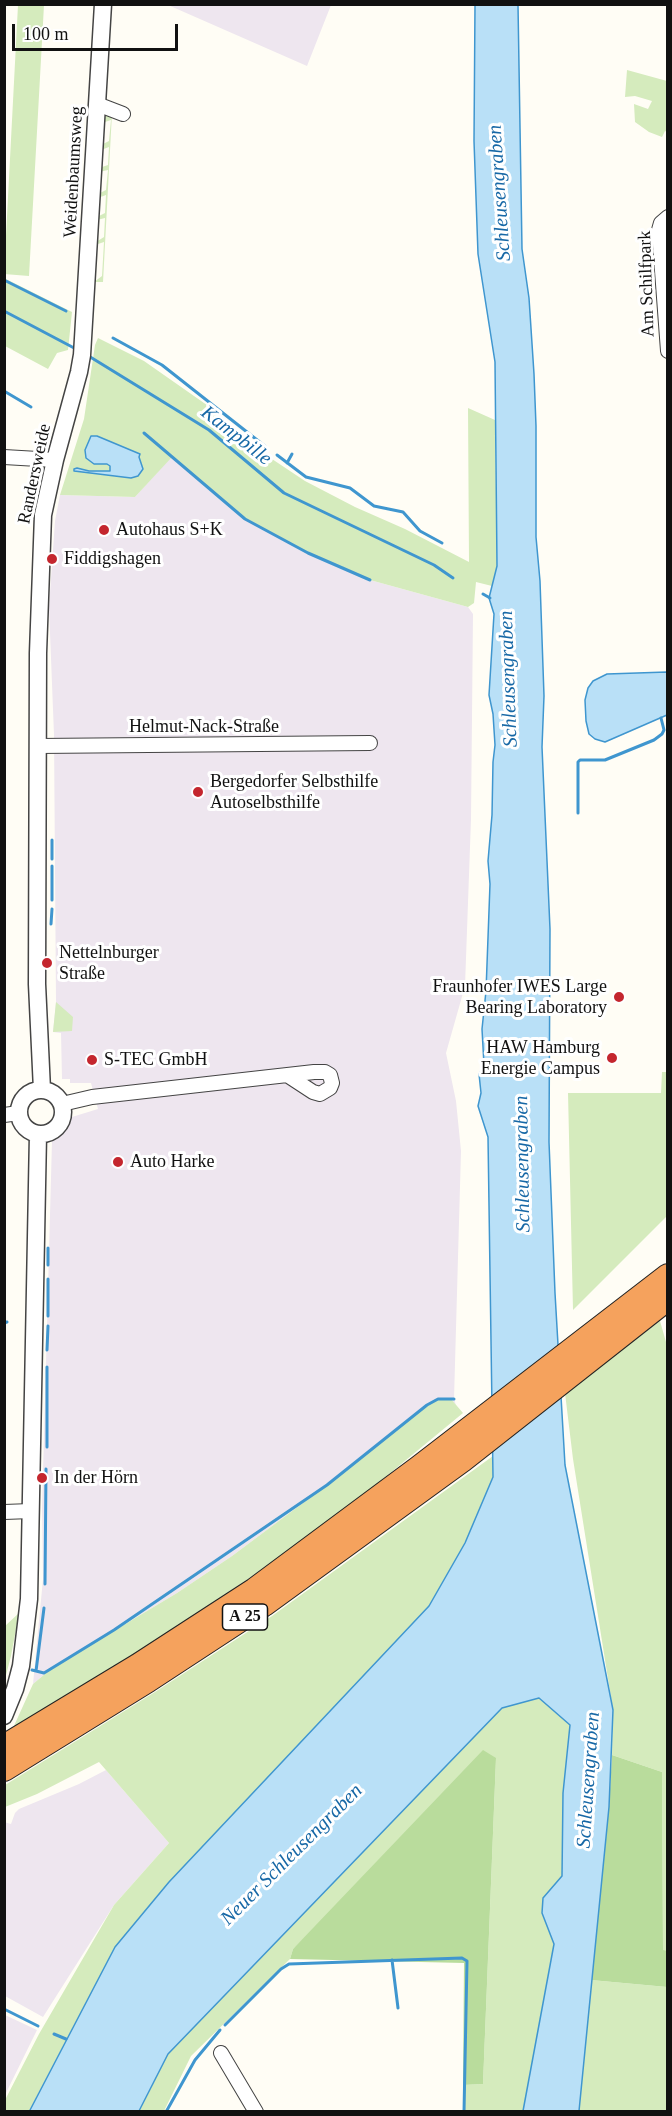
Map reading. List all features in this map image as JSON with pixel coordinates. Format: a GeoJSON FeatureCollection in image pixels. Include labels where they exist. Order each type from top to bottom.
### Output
{"type":"FeatureCollection","features":[{"type":"Feature","properties":{"kind":"highway","name":"A 25"},"geometry":{"type":"LineString","coordinates":[[9,1759],[148,1680],[264,1604],[568,1365],[668,1276]]}},
{"type":"Feature","properties":{"kind":"highway","name":"A 25"},"geometry":{"type":"LineString","coordinates":[[568,1365],[668,1298]]}},
{"type":"Feature","properties":{"kind":"highway","name":"A 25"},"geometry":{"type":"LineString","coordinates":[[9,1759],[26,1735],[255,1590],[461,1448]]}},
{"type":"Feature","properties":{"kind":"street","name":"Weidenbaumsweg"},"geometry":{"type":"LineString","coordinates":[[80,372],[103,4]]}},
{"type":"Feature","properties":{"kind":"street"},"geometry":{"type":"LineString","coordinates":[[98,104],[123,114]]}},
{"type":"Feature","properties":{"kind":"street","name":"Am Schilfpark"},"geometry":{"type":"LineString","coordinates":[[668,217],[661,223],[659,230],[668,351]]}},
{"type":"Feature","properties":{"kind":"street","name":"Randersweide"},"geometry":{"type":"LineString","coordinates":[[42,1090],[37,992],[38,646],[43,515],[55,460],[80,372]]}},
{"type":"Feature","properties":{"kind":"street"},"geometry":{"type":"LineString","coordinates":[[4,457],[55,460]]}},
{"type":"Feature","properties":{"kind":"street","name":"Helmut-Nack-Straße"},"geometry":{"type":"LineString","coordinates":[[38,746],[370,744]]}},
{"type":"Feature","properties":{"kind":"street"},"geometry":{"type":"LineString","coordinates":[[62,1104],[113,1094],[287,1075]]}},
{"type":"Feature","properties":{"kind":"street"},"geometry":{"type":"LineString","coordinates":[[42,1090],[55,1095],[62,1104],[63,1114],[57,1127],[45,1134],[38,1134],[12,1114],[24,1099],[35,1091],[42,1090]]}},
{"type":"Feature","properties":{"kind":"street"},"geometry":{"type":"LineString","coordinates":[[4,1716],[15,1689],[27,1628],[31,1564],[38,1134]]}},
{"type":"Feature","properties":{"kind":"street"},"geometry":{"type":"LineString","coordinates":[[4,1512],[31,1511]]}},
{"type":"Feature","properties":{"kind":"street"},"geometry":{"type":"LineString","coordinates":[[221,2053],[256,2112]]}},
{"type":"Feature","properties":{"kind":"shaded area"},"geometry":{"type":"Polygon","coordinates":[[[168,5],[331,5],[307,66],[168,5]]]}},
{"type":"Feature","properties":{"kind":"shaded area"},"geometry":{"type":"Polygon","coordinates":[[[171,457],[245,519],[308,553],[370,580],[468,607],[473,614],[471,819],[465,986],[446,1053],[456,1101],[461,1151],[454,1399],[456,1405],[451,1399],[427,1405],[327,1485],[232,1556],[177,1593],[52,1668],[33,1684],[43,1579],[42,1509],[52,1141],[72,1117],[98,1109],[91,1083],[70,1083],[70,1079],[62,1079],[61,1033],[53,1032],[56,1002],[54,735],[49,607],[55,521],[60,495],[135,497],[171,457]]]}},
{"type":"Feature","properties":{"kind":"shaded area"},"geometry":{"type":"Polygon","coordinates":[[[106,1770],[169,1843],[114,1905],[43,2017],[5,1996],[4,1822],[11,1824],[19,1809],[106,1770]]]}},
{"type":"Feature","properties":{"kind":"shaded area"},"geometry":{"type":"Polygon","coordinates":[[[5,2015],[37,2030],[5,2095],[5,2015]]]}},
{"type":"Feature","properties":{"kind":"green space"},"geometry":{"type":"Polygon","coordinates":[[[18,5],[44,5],[29,276],[4,274],[18,5]]]}},
{"type":"Feature","properties":{"kind":"green space"},"geometry":{"type":"Polygon","coordinates":[[[627,70],[667,81],[667,132],[665,131],[662,137],[649,132],[635,122],[634,104],[648,109],[652,101],[635,96],[625,97],[627,70]]]}},
{"type":"Feature","properties":{"kind":"green space"},"geometry":{"type":"Polygon","coordinates":[[[112,113],[103,282],[94,282],[102,276],[104,242],[95,245],[104,237],[105,218],[97,220],[97,217],[105,213],[106,195],[98,198],[98,194],[106,190],[108,170],[99,172],[99,168],[108,165],[109,147],[101,150],[101,145],[109,141],[111,120],[102,123],[102,118],[112,113]]]}},
{"type":"Feature","properties":{"kind":"green space"},"geometry":{"type":"Polygon","coordinates":[[[4,278],[72,312],[68,350],[57,353],[48,369],[5,346],[4,278]]]}},
{"type":"Feature","properties":{"kind":"green space"},"geometry":{"type":"Polygon","coordinates":[[[98,338],[144,361],[214,410],[263,453],[305,481],[469,562],[468,408],[495,420],[497,566],[492,586],[476,582],[474,603],[468,607],[370,580],[308,553],[245,519],[172,457],[135,497],[60,495],[84,419],[98,338]],[[97,436],[105,463],[110,466],[110,471],[89,471],[77,468],[75,471],[131,478],[138,476],[143,469],[139,457],[97,436]]]}},
{"type":"Feature","properties":{"kind":"green space"},"geometry":{"type":"Polygon","coordinates":[[[56,1002],[73,1017],[72,1031],[53,1032],[56,1002]]]}},
{"type":"Feature","properties":{"kind":"green space"},"geometry":{"type":"Polygon","coordinates":[[[662,1072],[668,1072],[667,1216],[573,1310],[568,1093],[661,1093],[662,1072]]]}},
{"type":"Feature","properties":{"kind":"green space"},"geometry":{"type":"Polygon","coordinates":[[[660,1321],[668,1349],[667,1951],[663,1951],[662,1772],[612,1755],[613,1710],[573,1459],[565,1393],[660,1321]]]}},
{"type":"Feature","properties":{"kind":"green space"},"geometry":{"type":"Polygon","coordinates":[[[438,1399],[451,1399],[463,1413],[349,1507],[248,1579],[132,1656],[13,1728],[33,1684],[52,1668],[177,1593],[232,1556],[327,1485],[427,1405],[438,1399]]]}},
{"type":"Feature","properties":{"kind":"green space"},"geometry":{"type":"Polygon","coordinates":[[[493,1456],[493,1477],[465,1543],[429,1606],[169,1882],[115,1947],[29,2111],[5,2111],[4,2102],[39,2034],[114,1905],[169,1843],[99,1762],[37,1794],[5,1807],[5,1785],[272,1616],[493,1456]]]}},
{"type":"Feature","properties":{"kind":"green space"},"geometry":{"type":"Polygon","coordinates":[[[19,1613],[11,1656],[5,1679],[5,1626],[19,1613]]]}},
{"type":"Feature","properties":{"kind":"green space"},"geometry":{"type":"Polygon","coordinates":[[[539,1698],[570,1725],[563,1793],[562,1876],[543,1899],[542,1914],[554,1943],[523,2111],[463,2111],[463,2085],[483,2084],[496,1758],[293,1949],[290,1959],[191,2056],[164,2111],[139,2112],[168,2054],[502,1708],[539,1698]]]}},
{"type":"Feature","properties":{"kind":"green space"},"geometry":{"type":"Polygon","coordinates":[[[483,1750],[496,1758],[483,2084],[463,2085],[464,1963],[290,1959],[293,1949],[483,1750]]]}},
{"type":"Feature","properties":{"kind":"green space"},"geometry":{"type":"Polygon","coordinates":[[[612,1755],[662,1772],[663,1950],[667,1951],[667,1987],[591,1980],[609,1807],[612,1755]]]}},
{"type":"Feature","properties":{"kind":"green space"},"geometry":{"type":"Polygon","coordinates":[[[591,1980],[667,1987],[667,2111],[579,2112],[591,1980]]]}},
{"type":"Feature","properties":{"kind":"water"},"geometry":{"type":"Polygon","coordinates":[[[475,5],[518,5],[522,249],[529,298],[534,374],[536,537],[544,696],[542,747],[550,929],[549,1142],[555,1293],[565,1465],[613,1710],[609,1807],[579,2111],[523,2111],[554,1944],[542,1913],[543,1898],[562,1876],[563,1793],[570,1725],[539,1698],[502,1708],[168,2054],[139,2111],[29,2112],[115,1947],[169,1882],[429,1606],[465,1543],[493,1477],[488,1137],[478,1106],[481,1093],[479,1074],[484,1065],[482,1029],[486,991],[490,884],[488,861],[495,745],[489,695],[494,614],[489,598],[497,566],[495,362],[478,254],[474,141],[475,5]]]}},
{"type":"Feature","properties":{"kind":"water"},"geometry":{"type":"Polygon","coordinates":[[[91,436],[97,436],[140,454],[143,469],[138,476],[131,478],[74,471],[77,468],[89,471],[110,471],[110,466],[107,464],[94,464],[86,458],[85,450],[91,436]]]}},
{"type":"Feature","properties":{"kind":"water"},"geometry":{"type":"Polygon","coordinates":[[[667,672],[667,715],[605,742],[589,734],[585,700],[588,688],[593,681],[607,674],[667,672]]]}},
{"type":"Feature","properties":{"kind":"waterway"},"geometry":{"type":"LineString","coordinates":[[4,280],[66,311]]}},
{"type":"Feature","properties":{"kind":"waterway","name":"Kampbille"},"geometry":{"type":"LineString","coordinates":[[4,311],[76,349]]}},
{"type":"Feature","properties":{"kind":"waterway"},"geometry":{"type":"LineString","coordinates":[[113,338],[162,365],[266,447]]}},
{"type":"Feature","properties":{"kind":"waterway","name":"Kampbille"},"geometry":{"type":"LineString","coordinates":[[87,355],[209,430],[284,493],[434,565],[453,578]]}},
{"type":"Feature","properties":{"kind":"waterway"},"geometry":{"type":"LineString","coordinates":[[4,391],[31,407]]}},
{"type":"Feature","properties":{"kind":"waterway"},"geometry":{"type":"LineString","coordinates":[[144,433],[245,519],[308,553],[370,580]]}},
{"type":"Feature","properties":{"kind":"waterway"},"geometry":{"type":"LineString","coordinates":[[287,463],[292,454]]}},
{"type":"Feature","properties":{"kind":"waterway"},"geometry":{"type":"LineString","coordinates":[[277,455],[306,477],[350,488],[374,506],[403,512],[420,531],[442,543]]}},
{"type":"Feature","properties":{"kind":"waterway","name":"Kampbille"},"geometry":{"type":"LineString","coordinates":[[483,594],[490,598]]}},
{"type":"Feature","properties":{"kind":"waterway"},"geometry":{"type":"LineString","coordinates":[[578,813],[578,762],[580,760],[605,760],[654,740],[664,730],[661,718]]}},
{"type":"Feature","properties":{"kind":"waterway"},"geometry":{"type":"LineString","coordinates":[[52,840],[52,859]]}},
{"type":"Feature","properties":{"kind":"waterway"},"geometry":{"type":"LineString","coordinates":[[52,866],[52,900]]}},
{"type":"Feature","properties":{"kind":"waterway"},"geometry":{"type":"LineString","coordinates":[[51,924],[52,909]]}},
{"type":"Feature","properties":{"kind":"waterway"},"geometry":{"type":"LineString","coordinates":[[48,1248],[48,1265]]}},
{"type":"Feature","properties":{"kind":"waterway"},"geometry":{"type":"LineString","coordinates":[[48,1279],[48,1316]]}},
{"type":"Feature","properties":{"kind":"waterway"},"geometry":{"type":"LineString","coordinates":[[47,1350],[48,1326]]}},
{"type":"Feature","properties":{"kind":"waterway"},"geometry":{"type":"LineString","coordinates":[[47,1367],[47,1447]]}},
{"type":"Feature","properties":{"kind":"waterway"},"geometry":{"type":"LineString","coordinates":[[32,1670],[44,1673],[114,1630],[327,1485],[427,1405],[438,1399],[454,1399]]}},
{"type":"Feature","properties":{"kind":"waterway"},"geometry":{"type":"LineString","coordinates":[[45,1584],[46,1469]]}},
{"type":"Feature","properties":{"kind":"waterway"},"geometry":{"type":"LineString","coordinates":[[36,1671],[44,1608]]}},
{"type":"Feature","properties":{"kind":"waterway"},"geometry":{"type":"LineString","coordinates":[[225,2025],[281,1969],[289,1964],[462,1958],[467,1961],[464,2112]]}},
{"type":"Feature","properties":{"kind":"waterway"},"geometry":{"type":"LineString","coordinates":[[392,1960],[398,2008]]}},
{"type":"Feature","properties":{"kind":"waterway"},"geometry":{"type":"LineString","coordinates":[[4,2009],[38,2026]]}},
{"type":"Feature","properties":{"kind":"waterway"},"geometry":{"type":"LineString","coordinates":[[166,2112],[195,2060],[220,2030]]}},
{"type":"Feature","properties":{"kind":"waterway"},"geometry":{"type":"LineString","coordinates":[[54,2034],[66,2039]]}},
{"type":"Feature","properties":{"kind":"place","name":"Autohaus S+K"},"geometry":{"type":"Point","coordinates":[104,530]}},
{"type":"Feature","properties":{"kind":"place","name":"Fiddigshagen"},"geometry":{"type":"Point","coordinates":[52,559]}},
{"type":"Feature","properties":{"kind":"place","name":"Bergedorfer Selbsthilfe Autoselbsthilfe"},"geometry":{"type":"Point","coordinates":[198,792]}},
{"type":"Feature","properties":{"kind":"place","name":"Nettelnburger Straße"},"geometry":{"type":"Point","coordinates":[47,963]}},
{"type":"Feature","properties":{"kind":"place","name":"Fraunhofer IWES Large Bearing Laboratory"},"geometry":{"type":"Point","coordinates":[619,997]}},
{"type":"Feature","properties":{"kind":"place","name":"HAW Hamburg Energie Campus"},"geometry":{"type":"Point","coordinates":[612,1058]}},
{"type":"Feature","properties":{"kind":"place","name":"S-TEC GmbH"},"geometry":{"type":"Point","coordinates":[92,1060]}},
{"type":"Feature","properties":{"kind":"place","name":"Auto Harke"},"geometry":{"type":"Point","coordinates":[118,1162]}},
{"type":"Feature","properties":{"kind":"place","name":"In der Hörn"},"geometry":{"type":"Point","coordinates":[42,1478]}},
{"type":"Feature","properties":{"kind":"water label","name":"Schleusengraben"},"geometry":{"type":"Point","coordinates":[500,193]}},
{"type":"Feature","properties":{"kind":"water label","name":"Schleusengraben"},"geometry":{"type":"Point","coordinates":[509,679]}},
{"type":"Feature","properties":{"kind":"water label","name":"Schleusengraben"},"geometry":{"type":"Point","coordinates":[523,1164]}},
{"type":"Feature","properties":{"kind":"water label","name":"Schleusengraben"},"geometry":{"type":"Point","coordinates":[589,1780]}},
{"type":"Feature","properties":{"kind":"water label","name":"Neuer Schleusengraben"},"geometry":{"type":"Point","coordinates":[292,1855]}}]}
